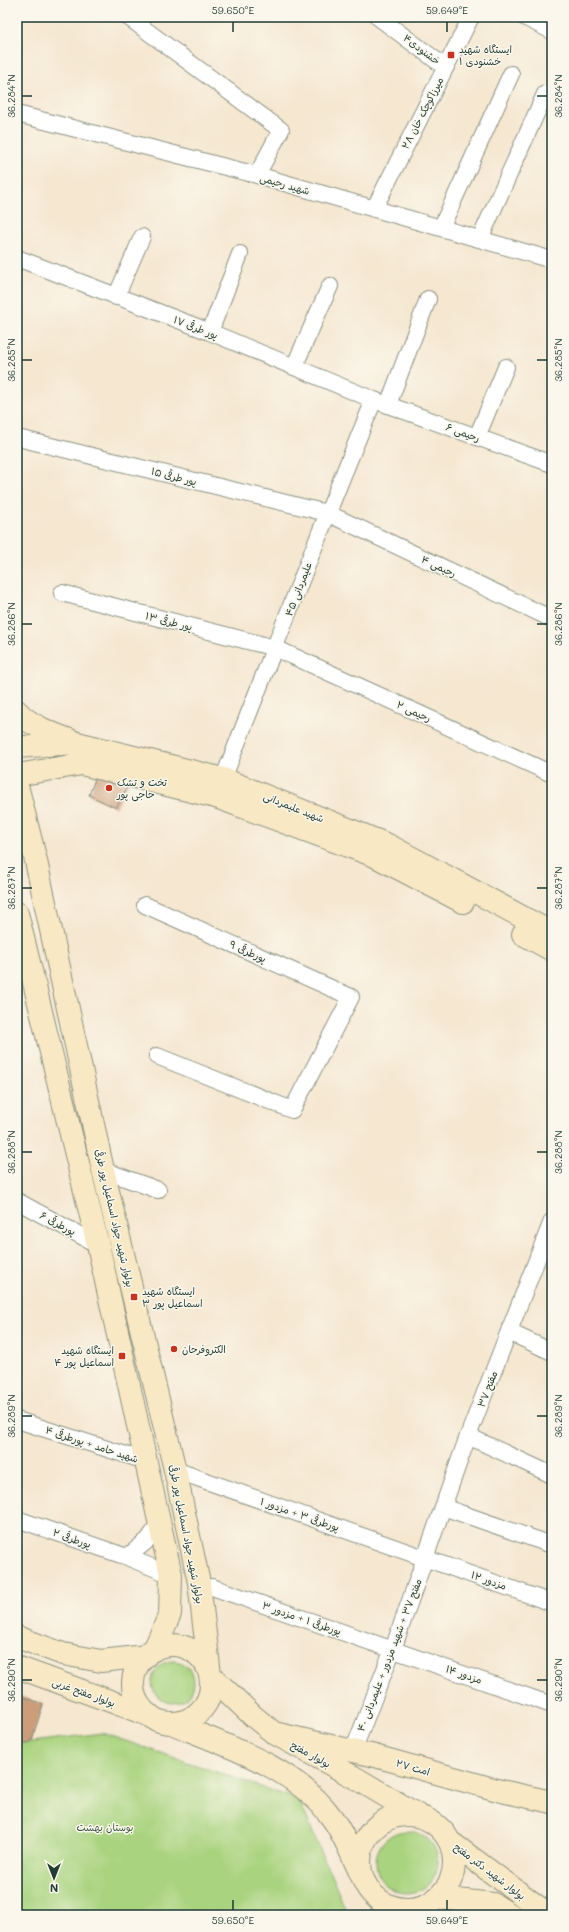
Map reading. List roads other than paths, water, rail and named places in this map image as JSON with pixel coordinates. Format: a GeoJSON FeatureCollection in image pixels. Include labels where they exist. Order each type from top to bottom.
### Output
{"type":"FeatureCollection","features":[{"type":"Feature","properties":{"kind":"main road"},"geometry":{"type":"LineString","coordinates":[[17,711],[22,717],[53,734],[77,743]]}},
{"type":"Feature","properties":{"kind":"main road","name":"شهید علیمردانی"},"geometry":{"type":"LineString","coordinates":[[17,747],[77,743],[219,788],[388,845],[552,933]]}},
{"type":"Feature","properties":{"kind":"main road","name":"شهید علیمردانی"},"geometry":{"type":"LineString","coordinates":[[17,775],[82,764],[219,788],[376,856],[552,950]]}},
{"type":"Feature","properties":{"kind":"main road","name":"بولوار شهید جواد اسماعیل پور طرقی"},"geometry":{"type":"LineString","coordinates":[[17,785],[40,876],[103,1170],[175,1470],[199,1583],[210,1675]]}},
{"type":"Feature","properties":{"kind":"main road"},"geometry":{"type":"LineString","coordinates":[[17,913],[98,1245],[171,1576],[170,1614],[150,1653],[137,1668],[134,1683],[138,1702],[144,1710],[162,1720],[241,1752],[284,1774],[312,1795],[332,1818],[360,1872],[364,1884],[371,1894],[381,1902],[392,1907],[416,1912],[439,1898],[447,1888],[452,1877],[454,1853],[449,1841],[442,1831],[433,1823],[422,1817],[410,1815],[397,1816],[386,1820],[375,1827],[367,1837],[362,1848],[360,1872]]}},
{"type":"Feature","properties":{"kind":"main road"},"geometry":{"type":"LineString","coordinates":[[17,1637],[63,1654],[101,1660],[150,1653],[164,1646],[184,1647],[201,1658],[210,1675],[210,1690],[205,1705],[191,1718],[181,1722],[162,1720]]}},
{"type":"Feature","properties":{"kind":"main road","name":"بولوار مفتح غربی"},"geometry":{"type":"LineString","coordinates":[[17,1667],[162,1720]]}},
{"type":"Feature","properties":{"kind":"main road","name":"بولوار مفتح"},"geometry":{"type":"LineString","coordinates":[[210,1675],[253,1716],[274,1733],[422,1817]]}},
{"type":"Feature","properties":{"kind":"main road","name":"امت ۲۷"},"geometry":{"type":"LineString","coordinates":[[274,1733],[353,1751],[501,1791],[552,1802]]}},
{"type":"Feature","properties":{"kind":"main road","name":"بولوار شهید دکتر مفتح"},"geometry":{"type":"LineString","coordinates":[[449,1841],[549,1915]]}},
{"type":"Feature","properties":{"kind":"main road"},"geometry":{"type":"LineString","coordinates":[[371,1894],[377,1915]]}},
{"type":"Feature","properties":{"kind":"main road"},"geometry":{"type":"LineString","coordinates":[[439,1898],[493,1904],[511,1915]]}},
{"type":"Feature","properties":{"kind":"street"},"geometry":{"type":"LineString","coordinates":[[128,17],[281,130],[257,175]]}},
{"type":"Feature","properties":{"kind":"street","name":"خشنودی۴"},"geometry":{"type":"LineString","coordinates":[[378,17],[445,67]]}},
{"type":"Feature","properties":{"kind":"street","name":"میرزاکوچک خان ۲۸"},"geometry":{"type":"LineString","coordinates":[[374,209],[471,17]]}},
{"type":"Feature","properties":{"kind":"street"},"geometry":{"type":"LineString","coordinates":[[524,17],[552,31]]}},
{"type":"Feature","properties":{"kind":"street"},"geometry":{"type":"LineString","coordinates":[[441,228],[511,74]]}},
{"type":"Feature","properties":{"kind":"street"},"geometry":{"type":"LineString","coordinates":[[480,239],[545,94]]}},
{"type":"Feature","properties":{"kind":"street","name":"شهید رحیمی"},"geometry":{"type":"LineString","coordinates":[[17,114],[257,175],[552,260]]}},
{"type":"Feature","properties":{"kind":"street"},"geometry":{"type":"LineString","coordinates":[[116,297],[142,237]]}},
{"type":"Feature","properties":{"kind":"street"},"geometry":{"type":"LineString","coordinates":[[210,332],[240,254]]}},
{"type":"Feature","properties":{"kind":"street","name":"پور طرقی ۱۷"},"geometry":{"type":"LineString","coordinates":[[17,258],[210,332],[381,403]]}},
{"type":"Feature","properties":{"kind":"street"},"geometry":{"type":"LineString","coordinates":[[294,367],[330,286]]}},
{"type":"Feature","properties":{"kind":"street","name":"علیمردانی ۴۵"},"geometry":{"type":"LineString","coordinates":[[219,788],[275,648],[326,513],[381,403],[428,299]]}},
{"type":"Feature","properties":{"kind":"street"},"geometry":{"type":"LineString","coordinates":[[477,437],[506,367]]}},
{"type":"Feature","properties":{"kind":"street","name":"رحیمی ۶"},"geometry":{"type":"LineString","coordinates":[[381,403],[552,464]]}},
{"type":"Feature","properties":{"kind":"street","name":"پور طرقی ۱۵"},"geometry":{"type":"LineString","coordinates":[[22,439],[326,513]]}},
{"type":"Feature","properties":{"kind":"street","name":"رحیمی ۴"},"geometry":{"type":"LineString","coordinates":[[326,513],[552,618]]}},
{"type":"Feature","properties":{"kind":"street","name":"پور طرقی ۱۳"},"geometry":{"type":"LineString","coordinates":[[62,593],[275,648]]}},
{"type":"Feature","properties":{"kind":"street","name":"رحیمی ۲"},"geometry":{"type":"LineString","coordinates":[[275,648],[552,774]]}},
{"type":"Feature","properties":{"kind":"street","name":"پورطرقی ۹"},"geometry":{"type":"LineString","coordinates":[[145,905],[351,997],[292,1110],[157,1056]]}},
{"type":"Feature","properties":{"kind":"street"},"geometry":{"type":"LineString","coordinates":[[103,1170],[158,1190]]}},
{"type":"Feature","properties":{"kind":"street","name":"پورطرقی ۶"},"geometry":{"type":"LineString","coordinates":[[17,1201],[98,1245]]}},
{"type":"Feature","properties":{"kind":"street","name":"مفتح ۳۷"},"geometry":{"type":"LineString","coordinates":[[425,1558],[468,1436],[551,1225]]}},
{"type":"Feature","properties":{"kind":"street"},"geometry":{"type":"LineString","coordinates":[[509,1332],[552,1352]]}},
{"type":"Feature","properties":{"kind":"street","name":"شهید حامد + پورطرقی ۴"},"geometry":{"type":"LineString","coordinates":[[17,1420],[145,1461]]}},
{"type":"Feature","properties":{"kind":"street"},"geometry":{"type":"LineString","coordinates":[[468,1436],[552,1475]]}},
{"type":"Feature","properties":{"kind":"street","name":"پورطرقی ۳ + مزدور ۱"},"geometry":{"type":"LineString","coordinates":[[175,1470],[425,1558]]}},
{"type":"Feature","properties":{"kind":"street"},"geometry":{"type":"LineString","coordinates":[[443,1507],[552,1545]]}},
{"type":"Feature","properties":{"kind":"street","name":"پورطرقی ۲"},"geometry":{"type":"LineString","coordinates":[[17,1519],[127,1557],[171,1576]]}},
{"type":"Feature","properties":{"kind":"street"},"geometry":{"type":"LineString","coordinates":[[127,1557],[148,1540],[160,1524]]}},
{"type":"Feature","properties":{"kind":"street","name":"مزدور ۱۲"},"geometry":{"type":"LineString","coordinates":[[425,1558],[552,1603]]}},
{"type":"Feature","properties":{"kind":"street","name":"مفتح ۳۷ + شهید مزدور + علیمردانی ۴۰"},"geometry":{"type":"LineString","coordinates":[[353,1751],[393,1649],[425,1558]]}},
{"type":"Feature","properties":{"kind":"street","name":"پورطرقی ۱ + مزدور ۳"},"geometry":{"type":"LineString","coordinates":[[212,1587],[393,1649]]}},
{"type":"Feature","properties":{"kind":"street","name":"مزدور ۱۴"},"geometry":{"type":"LineString","coordinates":[[393,1649],[552,1705]]}},
{"type":"Feature","properties":{"kind":"place","name":"ایستگاه شهید خشنودی ۱"},"geometry":{"type":"Point","coordinates":[451,55]}},
{"type":"Feature","properties":{"kind":"place","name":"تخت و تشک حاجی پور"},"geometry":{"type":"Point","coordinates":[109,788]}},
{"type":"Feature","properties":{"kind":"place","name":"ایستگاه شهید اسماعیل پور ۳"},"geometry":{"type":"Point","coordinates":[134,1297]}},
{"type":"Feature","properties":{"kind":"place","name":"الکتروفرحان"},"geometry":{"type":"Point","coordinates":[174,1349]}},
{"type":"Feature","properties":{"kind":"place","name":"ایستگاه شهید اسماعیل پور ۴"},"geometry":{"type":"Point","coordinates":[122,1356]}},
{"type":"Feature","properties":{"kind":"park label","name":"بوستان بهشت"},"geometry":{"type":"Point","coordinates":[105,1827]}}]}
